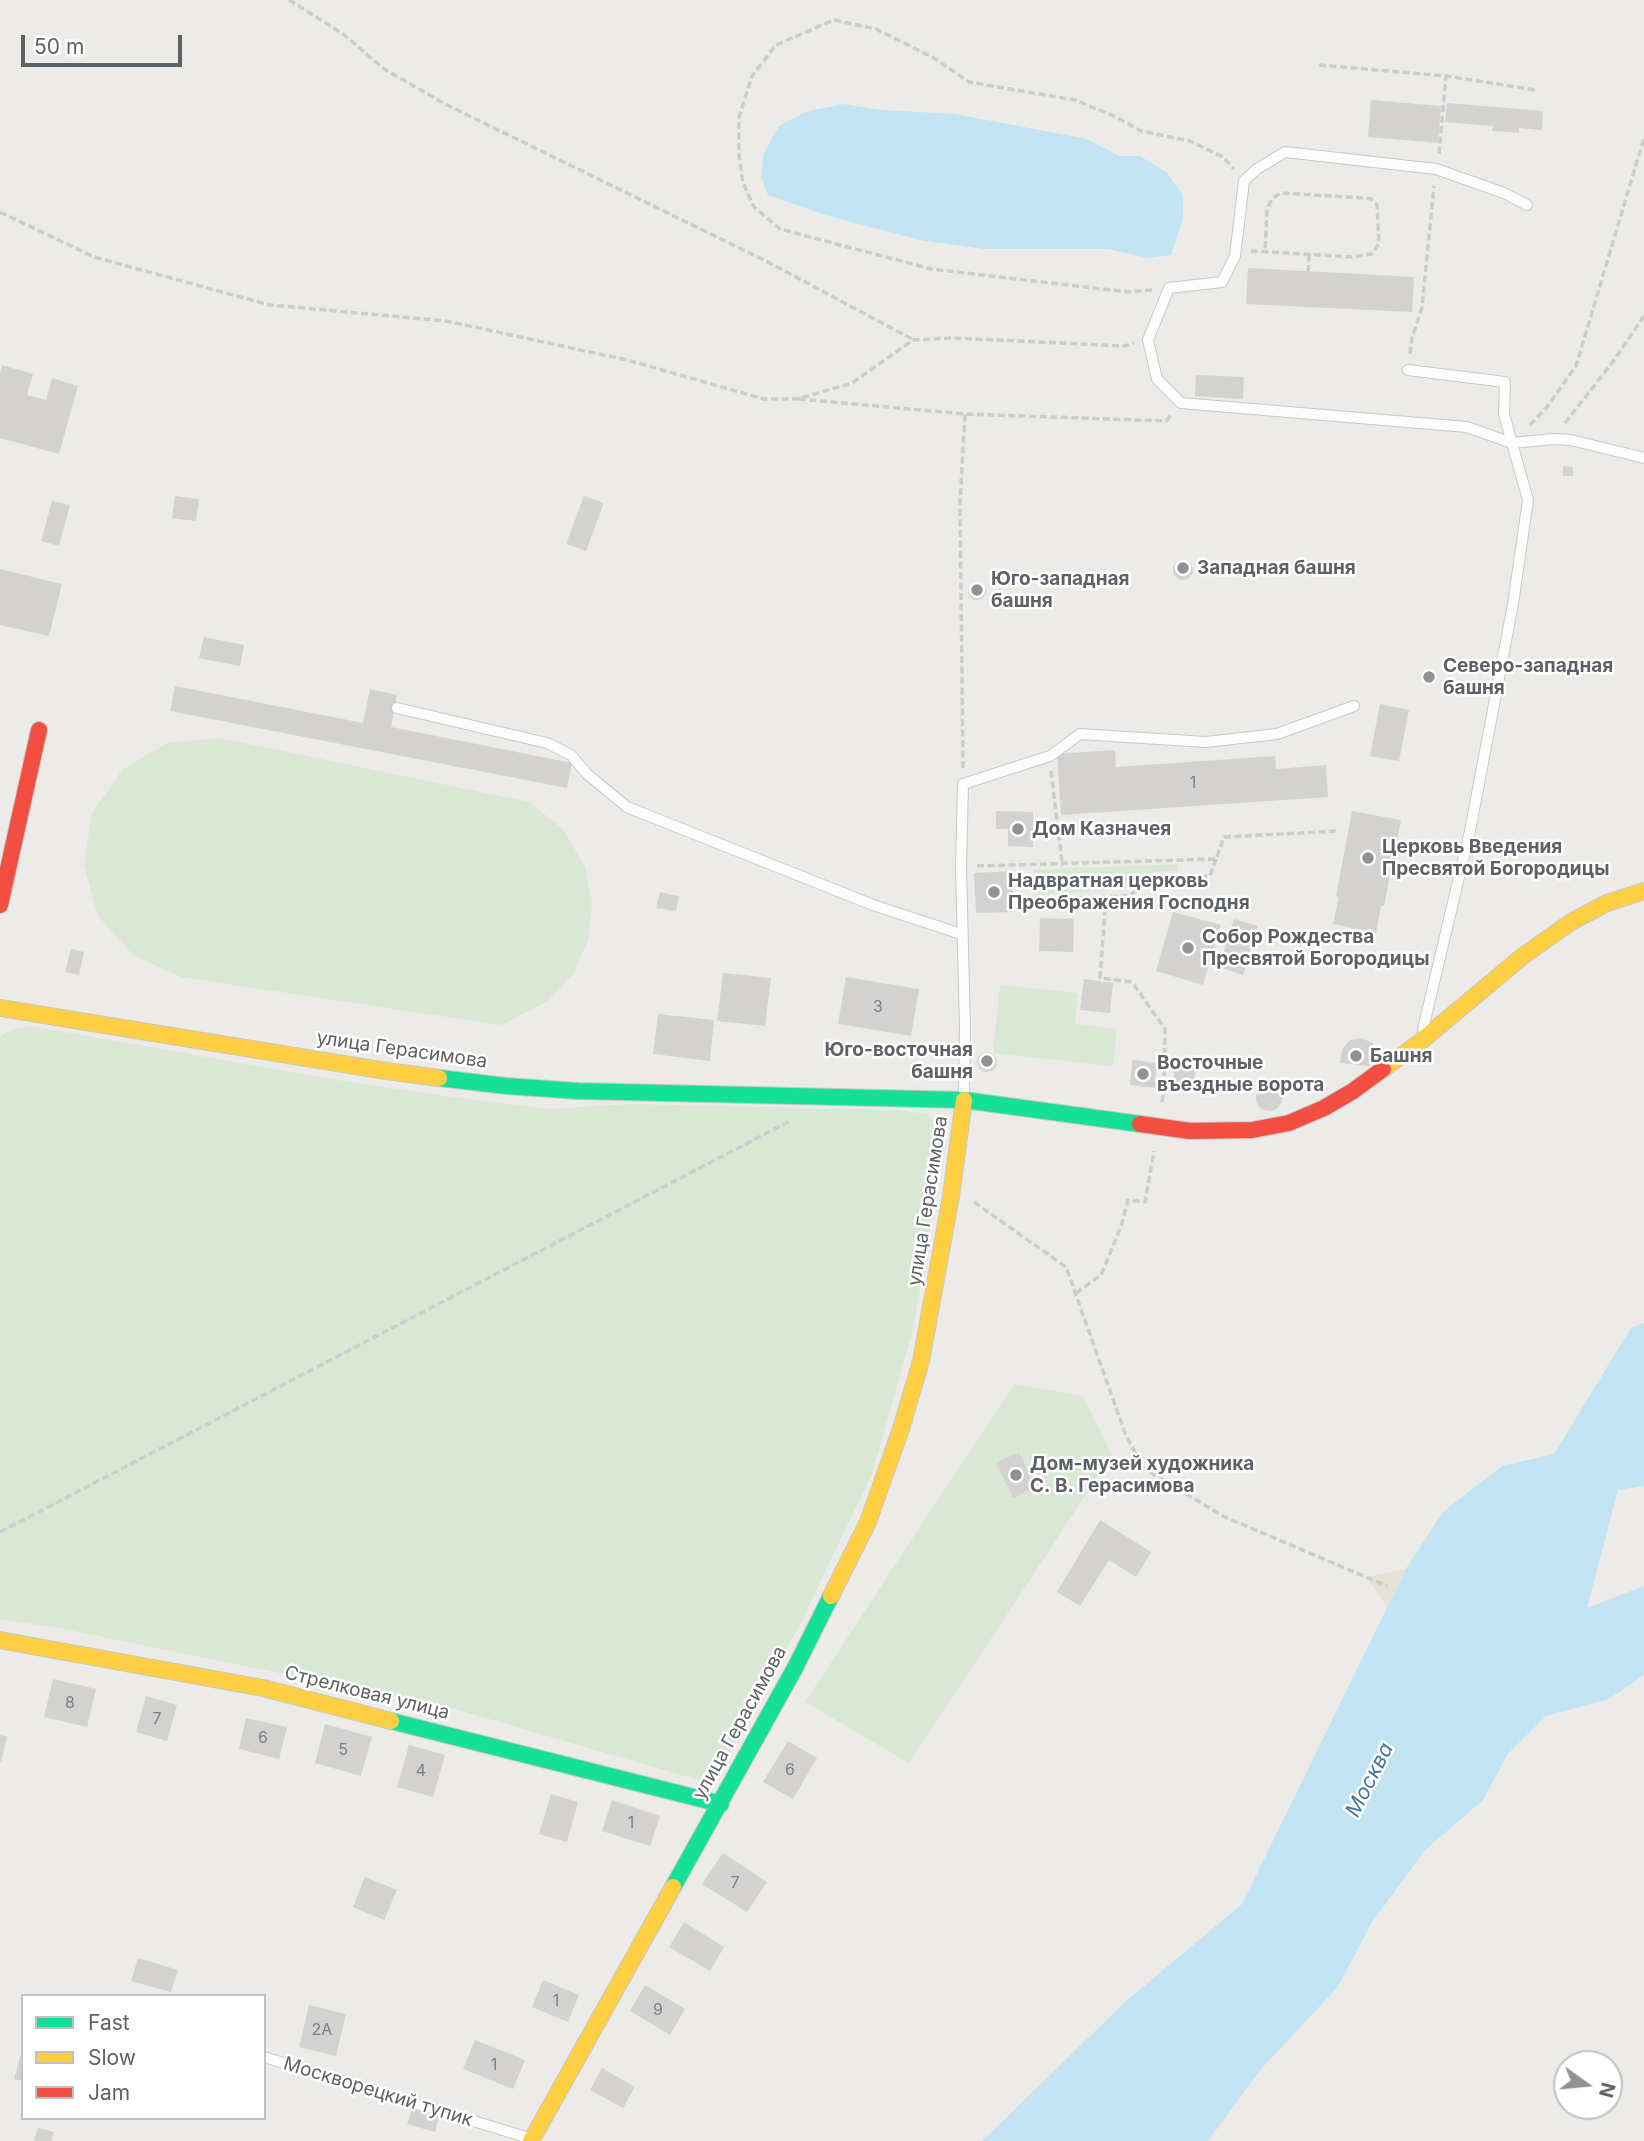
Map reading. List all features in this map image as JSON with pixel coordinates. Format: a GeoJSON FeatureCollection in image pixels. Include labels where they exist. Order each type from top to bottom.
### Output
{"type":"FeatureCollection","features":[{"type":"Feature","properties":{"kind":"street"},"geometry":{"type":"LineString","coordinates":[[0,905],[15,815],[39,730]]}},
{"type":"Feature","properties":{"kind":"street"},"geometry":{"type":"LineString","coordinates":[[964,1100],[1190,1131],[1252,1130],[1289,1123],[1324,1108],[1353,1091],[1420,1042],[1523,956],[1571,922],[1607,903],[1644,891]]}},
{"type":"Feature","properties":{"kind":"street","name":"улица Герасимова"},"geometry":{"type":"LineString","coordinates":[[0,1008],[386,1071],[506,1086],[578,1091],[964,1100],[951,1196],[921,1361],[869,1522],[795,1668],[721,1804],[531,2140]]}},
{"type":"Feature","properties":{"kind":"street","name":"Стрелковая улица"},"geometry":{"type":"LineString","coordinates":[[0,1640],[263,1688],[721,1804]]}},
{"type":"Feature","properties":{"kind":"lane"},"geometry":{"type":"LineString","coordinates":[[1527,205],[1504,193],[1436,169],[1285,152],[1257,169],[1244,181],[1235,256],[1222,282],[1169,288],[1148,340],[1157,379],[1181,403],[1467,427],[1512,443],[1571,440],[1644,458]]}},
{"type":"Feature","properties":{"kind":"lane"},"geometry":{"type":"LineString","coordinates":[[1408,370],[1505,382],[1504,414],[1528,500],[1513,604],[1470,831],[1420,1042]]}},
{"type":"Feature","properties":{"kind":"lane"},"geometry":{"type":"LineString","coordinates":[[964,1100],[965,1030],[961,934],[963,784],[1050,756],[1080,734],[1206,741],[1278,734],[1354,706]]}},
{"type":"Feature","properties":{"kind":"lane"},"geometry":{"type":"LineString","coordinates":[[397,708],[547,743],[571,755],[587,774],[626,807],[873,905],[961,934]]}},
{"type":"Feature","properties":{"kind":"lane","name":"Москворецкий тупик"},"geometry":{"type":"LineString","coordinates":[[266,2058],[531,2140]]}},
{"type":"Feature","properties":{"kind":"path"},"geometry":{"type":"LineString","coordinates":[[289,0],[343,34],[384,69],[445,104],[766,261],[913,340],[953,338],[1125,346],[1148,340]]}},
{"type":"Feature","properties":{"kind":"path"},"geometry":{"type":"LineString","coordinates":[[1169,288],[1128,292],[932,270],[780,229],[754,207],[743,183],[739,156],[739,117],[752,76],[776,45],[834,20],[876,29],[934,58],[970,82],[1075,100],[1141,131],[1190,141],[1223,157],[1244,181]]}},
{"type":"Feature","properties":{"kind":"path"},"geometry":{"type":"LineString","coordinates":[[1318,65],[1446,76],[1536,90]]}},
{"type":"Feature","properties":{"kind":"path"},"geometry":{"type":"LineString","coordinates":[[1408,370],[1412,338],[1422,307],[1446,76]]}},
{"type":"Feature","properties":{"kind":"path"},"geometry":{"type":"LineString","coordinates":[[1512,443],[1546,407],[1576,366],[1644,138]]}},
{"type":"Feature","properties":{"kind":"path"},"geometry":{"type":"LineString","coordinates":[[1235,256],[1249,251],[1309,255],[1353,257],[1373,254],[1380,243],[1377,205],[1371,199],[1363,198],[1280,193],[1267,209],[1265,252]]}},
{"type":"Feature","properties":{"kind":"path"},"geometry":{"type":"LineString","coordinates":[[0,212],[94,257],[270,305],[446,321],[628,360],[764,398],[965,414],[1166,421],[1181,403]]}},
{"type":"Feature","properties":{"kind":"path"},"geometry":{"type":"LineString","coordinates":[[1308,272],[1309,255]]}},
{"type":"Feature","properties":{"kind":"path"},"geometry":{"type":"LineString","coordinates":[[1553,439],[1612,363],[1644,316]]}},
{"type":"Feature","properties":{"kind":"path"},"geometry":{"type":"LineString","coordinates":[[797,399],[852,383],[913,340]]}},
{"type":"Feature","properties":{"kind":"path"},"geometry":{"type":"LineString","coordinates":[[963,784],[960,504],[965,414]]}},
{"type":"Feature","properties":{"kind":"path"},"geometry":{"type":"LineString","coordinates":[[1050,756],[1062,862]]}},
{"type":"Feature","properties":{"kind":"path"},"geometry":{"type":"LineString","coordinates":[[1037,900],[1128,896],[1151,881],[1210,876],[1224,837],[1338,831]]}},
{"type":"Feature","properties":{"kind":"path"},"geometry":{"type":"LineString","coordinates":[[961,867],[1216,859]]}},
{"type":"Feature","properties":{"kind":"path"},"geometry":{"type":"LineString","coordinates":[[1106,898],[1100,978],[1132,982],[1165,1029],[1164,1083]]}},
{"type":"Feature","properties":{"kind":"path"},"geometry":{"type":"LineString","coordinates":[[0,1532],[792,1119]]}},
{"type":"Feature","properties":{"kind":"path"},"geometry":{"type":"LineString","coordinates":[[1076,1293],[1101,1275],[1121,1227],[1128,1200],[1145,1202],[1152,1161]]}},
{"type":"Feature","properties":{"kind":"path"},"geometry":{"type":"LineString","coordinates":[[951,1196],[974,1202],[1066,1267],[1125,1433],[1143,1468],[1223,1516],[1387,1586]]}},
{"type":"Feature","properties":{"kind":"green space"},"geometry":{"type":"Polygon","coordinates":[[[220,738],[529,802],[563,829],[585,867],[592,903],[588,940],[573,974],[548,1001],[501,1025],[181,977],[133,955],[98,916],[84,865],[92,813],[122,770],[167,743],[220,738]]]}},
{"type":"Feature","properties":{"kind":"green space"},"geometry":{"type":"Polygon","coordinates":[[[1178,864],[1178,871],[1156,872],[1126,889],[1034,895],[1033,870],[1178,864]]]}},
{"type":"Feature","properties":{"kind":"green space"},"geometry":{"type":"Polygon","coordinates":[[[1000,985],[1078,993],[1075,1024],[1117,1029],[1113,1066],[993,1053],[1000,985]]]}},
{"type":"Feature","properties":{"kind":"green space"},"geometry":{"type":"Polygon","coordinates":[[[31,1026],[337,1080],[551,1109],[630,1104],[897,1110],[927,1114],[943,1130],[943,1154],[913,1329],[872,1474],[800,1624],[716,1778],[698,1780],[455,1709],[64,1629],[0,1619],[0,1037],[10,1030],[31,1026]]]}},
{"type":"Feature","properties":{"kind":"green space"},"geometry":{"type":"Polygon","coordinates":[[[1014,1384],[1083,1396],[1112,1455],[909,1763],[805,1702],[1014,1384]]]}},
{"type":"Feature","properties":{"kind":"sand"},"geometry":{"type":"Polygon","coordinates":[[[1406,1569],[1387,1607],[1366,1577],[1406,1569]]]}},
{"type":"Feature","properties":{"kind":"water"},"geometry":{"type":"Polygon","coordinates":[[[843,104],[881,110],[955,114],[1087,139],[1119,156],[1140,156],[1167,173],[1183,195],[1183,219],[1171,255],[1148,258],[1108,249],[984,249],[920,240],[829,216],[768,195],[761,177],[764,153],[779,126],[805,112],[843,104]]]}},
{"type":"Feature","properties":{"kind":"water","name":"Москва"},"geometry":{"type":"Polygon","coordinates":[[[1644,1323],[1644,1486],[1618,1490],[1587,1608],[1644,1586],[1644,1675],[1609,1699],[1546,1716],[1507,1755],[1483,1800],[1424,1851],[1371,1924],[1337,1988],[1261,2069],[1208,2141],[982,2141],[1125,2002],[1242,1904],[1406,1569],[1443,1512],[1502,1466],[1554,1454],[1631,1328],[1644,1323]]]}},
{"type":"Feature","properties":{"kind":"building"},"geometry":{"type":"Polygon","coordinates":[[[1371,100],[1441,106],[1438,143],[1368,137],[1371,100]]]}},
{"type":"Feature","properties":{"kind":"building"},"geometry":{"type":"Polygon","coordinates":[[[1447,103],[1543,111],[1542,130],[1519,128],[1519,133],[1492,131],[1493,126],[1445,122],[1447,103]]]}},
{"type":"Feature","properties":{"kind":"building"},"geometry":{"type":"Polygon","coordinates":[[[1248,268],[1414,277],[1412,312],[1246,304],[1248,268]]]}},
{"type":"Feature","properties":{"kind":"building"},"geometry":{"type":"Polygon","coordinates":[[[2,365],[33,374],[27,395],[46,400],[52,378],[78,386],[59,454],[0,438],[2,365]]]}},
{"type":"Feature","properties":{"kind":"building"},"geometry":{"type":"Polygon","coordinates":[[[1196,375],[1244,377],[1243,399],[1195,396],[1196,375]]]}},
{"type":"Feature","properties":{"kind":"building"},"geometry":{"type":"Polygon","coordinates":[[[1563,466],[1573,467],[1573,476],[1563,476],[1563,466]]]}},
{"type":"Feature","properties":{"kind":"building"},"geometry":{"type":"Polygon","coordinates":[[[175,496],[199,499],[196,521],[172,518],[175,496]]]}},
{"type":"Feature","properties":{"kind":"building"},"geometry":{"type":"Polygon","coordinates":[[[584,496],[604,503],[586,551],[566,544],[584,496]]]}},
{"type":"Feature","properties":{"kind":"building"},"geometry":{"type":"Polygon","coordinates":[[[52,501],[70,505],[59,546],[41,541],[52,501]]]}},
{"type":"Feature","properties":{"kind":"building","name":"Западная башня"},"geometry":{"type":"Polygon","coordinates":[[[1183,560],[1190,563],[1193,570],[1190,577],[1183,580],[1176,577],[1173,570],[1176,563],[1183,560]]]}},
{"type":"Feature","properties":{"kind":"building"},"geometry":{"type":"Polygon","coordinates":[[[0,569],[62,584],[49,636],[0,625],[0,569]]]}},
{"type":"Feature","properties":{"kind":"building","name":"Юго-западная башня"},"geometry":{"type":"Polygon","coordinates":[[[977,582],[983,585],[986,591],[983,597],[977,600],[971,597],[968,591],[971,585],[977,582]]]}},
{"type":"Feature","properties":{"kind":"building"},"geometry":{"type":"Polygon","coordinates":[[[204,637],[244,645],[240,666],[199,658],[204,637]]]}},
{"type":"Feature","properties":{"kind":"building","name":"Северо-западная башня"},"geometry":{"type":"Polygon","coordinates":[[[1426,669],[1432,669],[1437,677],[1435,683],[1426,685],[1421,680],[1421,674],[1426,669]]]}},
{"type":"Feature","properties":{"kind":"building"},"geometry":{"type":"Polygon","coordinates":[[[175,686],[363,723],[370,689],[397,695],[391,727],[572,763],[567,788],[170,711],[175,686]]]}},
{"type":"Feature","properties":{"kind":"building"},"geometry":{"type":"Polygon","coordinates":[[[1380,704],[1409,710],[1399,761],[1370,756],[1380,704]]]}},
{"type":"Feature","properties":{"kind":"building"},"geometry":{"type":"Polygon","coordinates":[[[1115,750],[1116,767],[1275,756],[1276,769],[1326,765],[1328,797],[1061,815],[1057,754],[1115,750]]]}},
{"type":"Feature","properties":{"kind":"building","name":"Дом Казначея"},"geometry":{"type":"Polygon","coordinates":[[[996,811],[1033,812],[1033,847],[1008,846],[1008,829],[996,829],[996,811]]]}},
{"type":"Feature","properties":{"kind":"building","name":"Церковь Введения Пресвятой Богородицы"},"geometry":{"type":"Polygon","coordinates":[[[1352,811],[1401,820],[1376,933],[1333,924],[1352,811]]]}},
{"type":"Feature","properties":{"kind":"building","name":"Надвратная церковь Преображения Господня"},"geometry":{"type":"Polygon","coordinates":[[[1013,871],[1014,912],[976,913],[974,873],[1013,871]]]}},
{"type":"Feature","properties":{"kind":"building"},"geometry":{"type":"Polygon","coordinates":[[[660,892],[679,896],[676,911],[656,908],[660,892]]]}},
{"type":"Feature","properties":{"kind":"building","name":"Собор Рождества Пресвятой Богородицы"},"geometry":{"type":"Polygon","coordinates":[[[1173,912],[1221,925],[1203,985],[1156,971],[1173,912]]]}},
{"type":"Feature","properties":{"kind":"building"},"geometry":{"type":"Polygon","coordinates":[[[1040,918],[1074,919],[1073,952],[1039,951],[1040,918]]]}},
{"type":"Feature","properties":{"kind":"building"},"geometry":{"type":"Polygon","coordinates":[[[1234,919],[1258,926],[1243,975],[1219,967],[1234,919]]]}},
{"type":"Feature","properties":{"kind":"building"},"geometry":{"type":"Polygon","coordinates":[[[71,949],[84,952],[79,975],[65,972],[71,949]]]}},
{"type":"Feature","properties":{"kind":"building"},"geometry":{"type":"Polygon","coordinates":[[[723,973],[771,978],[765,1026],[717,1021],[723,973]]]}},
{"type":"Feature","properties":{"kind":"building"},"geometry":{"type":"Polygon","coordinates":[[[846,977],[919,989],[911,1036],[838,1024],[846,977]]]}},
{"type":"Feature","properties":{"kind":"building"},"geometry":{"type":"Polygon","coordinates":[[[1084,979],[1113,983],[1110,1013],[1080,1010],[1084,979]]]}},
{"type":"Feature","properties":{"kind":"building"},"geometry":{"type":"Polygon","coordinates":[[[658,1014],[714,1020],[710,1061],[653,1054],[658,1014]]]}},
{"type":"Feature","properties":{"kind":"building","name":"Башня"},"geometry":{"type":"Polygon","coordinates":[[[1361,1038],[1373,1043],[1370,1066],[1340,1063],[1342,1049],[1350,1040],[1361,1038]]]}},
{"type":"Feature","properties":{"kind":"building","name":"Юго-восточная башня"},"geometry":{"type":"Polygon","coordinates":[[[987,1052],[994,1055],[997,1062],[994,1069],[987,1072],[980,1069],[977,1062],[980,1055],[987,1052]]]}},
{"type":"Feature","properties":{"kind":"building","name":"Восточные въездные ворота"},"geometry":{"type":"Polygon","coordinates":[[[1132,1060],[1157,1063],[1155,1082],[1173,1084],[1175,1064],[1196,1067],[1193,1092],[1130,1085],[1132,1060]]]}},
{"type":"Feature","properties":{"kind":"building"},"geometry":{"type":"Polygon","coordinates":[[[1269,1085],[1278,1089],[1282,1098],[1278,1107],[1269,1111],[1260,1107],[1256,1098],[1260,1089],[1269,1085]]]}},
{"type":"Feature","properties":{"kind":"building","name":"Дом-музей художника С. В. Герасимова"},"geometry":{"type":"Polygon","coordinates":[[[1019,1452],[1035,1487],[1013,1498],[996,1463],[1019,1452]]]}},
{"type":"Feature","properties":{"kind":"building"},"geometry":{"type":"Polygon","coordinates":[[[1100,1520],[1151,1552],[1136,1577],[1109,1560],[1080,1606],[1057,1592],[1100,1520]]]}},
{"type":"Feature","properties":{"kind":"building"},"geometry":{"type":"Polygon","coordinates":[[[53,1679],[96,1689],[87,1727],[44,1717],[53,1679]]]}},
{"type":"Feature","properties":{"kind":"building"},"geometry":{"type":"Polygon","coordinates":[[[146,1696],[177,1705],[167,1741],[136,1732],[146,1696]]]}},
{"type":"Feature","properties":{"kind":"building"},"geometry":{"type":"Polygon","coordinates":[[[246,1718],[287,1727],[279,1759],[239,1749],[246,1718]]]}},
{"type":"Feature","properties":{"kind":"building"},"geometry":{"type":"Polygon","coordinates":[[[325,1724],[372,1737],[361,1776],[315,1763],[325,1724]]]}},
{"type":"Feature","properties":{"kind":"building"},"geometry":{"type":"Polygon","coordinates":[[[0,1735],[7,1737],[1,1762],[0,1761],[0,1735]]]}},
{"type":"Feature","properties":{"kind":"building"},"geometry":{"type":"Polygon","coordinates":[[[788,1741],[817,1758],[793,1799],[763,1782],[788,1741]]]}},
{"type":"Feature","properties":{"kind":"building"},"geometry":{"type":"Polygon","coordinates":[[[409,1745],[445,1755],[433,1797],[397,1787],[409,1745]]]}},
{"type":"Feature","properties":{"kind":"building"},"geometry":{"type":"Polygon","coordinates":[[[551,1794],[578,1802],[567,1842],[539,1834],[551,1794]]]}},
{"type":"Feature","properties":{"kind":"building"},"geometry":{"type":"Polygon","coordinates":[[[612,1800],[660,1816],[650,1846],[602,1831],[612,1800]]]}},
{"type":"Feature","properties":{"kind":"building"},"geometry":{"type":"Polygon","coordinates":[[[723,1853],[767,1882],[747,1912],[702,1884],[723,1853]]]}},
{"type":"Feature","properties":{"kind":"building"},"geometry":{"type":"Polygon","coordinates":[[[365,1877],[397,1890],[384,1920],[353,1907],[365,1877]]]}},
{"type":"Feature","properties":{"kind":"building"},"geometry":{"type":"Polygon","coordinates":[[[684,1922],[724,1947],[710,1971],[669,1947],[684,1922]]]}},
{"type":"Feature","properties":{"kind":"building"},"geometry":{"type":"Polygon","coordinates":[[[138,1958],[178,1970],[171,1992],[131,1981],[138,1958]]]}},
{"type":"Feature","properties":{"kind":"building"},"geometry":{"type":"Polygon","coordinates":[[[543,1980],[579,1995],[568,2022],[532,2007],[543,1980]]]}},
{"type":"Feature","properties":{"kind":"building"},"geometry":{"type":"Polygon","coordinates":[[[645,1985],[685,2009],[670,2035],[630,2011],[645,1985]]]}},
{"type":"Feature","properties":{"kind":"building"},"geometry":{"type":"Polygon","coordinates":[[[309,2005],[346,2014],[336,2056],[299,2047],[309,2005]]]}},
{"type":"Feature","properties":{"kind":"building"},"geometry":{"type":"Polygon","coordinates":[[[475,2040],[525,2060],[513,2089],[463,2069],[475,2040]]]}},
{"type":"Feature","properties":{"kind":"building"},"geometry":{"type":"Polygon","coordinates":[[[21,2054],[21,2081],[14,2079],[21,2054]]]}},
{"type":"Feature","properties":{"kind":"building"},"geometry":{"type":"Polygon","coordinates":[[[602,2068],[635,2087],[623,2108],[590,2090],[602,2068]]]}},
{"type":"Feature","properties":{"kind":"building"},"geometry":{"type":"Polygon","coordinates":[[[412,2109],[439,2117],[435,2132],[407,2124],[412,2109]]]}},
{"type":"Feature","properties":{"kind":"building"},"geometry":{"type":"Polygon","coordinates":[[[38,2128],[54,2132],[51,2141],[34,2141],[38,2128]]]}},
{"type":"Feature","properties":{"kind":"traffic: fast"},"geometry":{"type":"LineString","coordinates":[[439,1078],[578,1091],[964,1100],[1140,1124]]}},
{"type":"Feature","properties":{"kind":"traffic: fast"},"geometry":{"type":"LineString","coordinates":[[673,1887],[795,1668],[831,1596]]}},
{"type":"Feature","properties":{"kind":"traffic: fast"},"geometry":{"type":"LineString","coordinates":[[391,1721],[721,1804]]}},
{"type":"Feature","properties":{"kind":"traffic: slow"},"geometry":{"type":"LineString","coordinates":[[1383,1069],[1420,1042],[1523,956],[1571,922],[1607,903],[1644,891]]}},
{"type":"Feature","properties":{"kind":"traffic: slow"},"geometry":{"type":"LineString","coordinates":[[0,1008],[439,1078]]}},
{"type":"Feature","properties":{"kind":"traffic: slow"},"geometry":{"type":"LineString","coordinates":[[831,1596],[868,1522],[901,1429],[921,1361],[951,1196],[964,1100]]}},
{"type":"Feature","properties":{"kind":"traffic: slow"},"geometry":{"type":"LineString","coordinates":[[0,1640],[263,1688],[391,1721]]}},
{"type":"Feature","properties":{"kind":"traffic: slow"},"geometry":{"type":"LineString","coordinates":[[531,2141],[673,1887]]}},
{"type":"Feature","properties":{"kind":"traffic: jam"},"geometry":{"type":"LineString","coordinates":[[0,905],[39,730]]}},
{"type":"Feature","properties":{"kind":"traffic: jam"},"geometry":{"type":"LineString","coordinates":[[1140,1124],[1190,1131],[1252,1130],[1289,1123],[1324,1108],[1383,1069]]}},
{"type":"Feature","properties":{"kind":"place","name":"Западная башня"},"geometry":{"type":"Point","coordinates":[1183,568]}},
{"type":"Feature","properties":{"kind":"place","name":"Юго-западная башня"},"geometry":{"type":"Point","coordinates":[977,590]}},
{"type":"Feature","properties":{"kind":"place","name":"Северо-западная башня"},"geometry":{"type":"Point","coordinates":[1429,677]}},
{"type":"Feature","properties":{"kind":"place","name":"Дом Казначея"},"geometry":{"type":"Point","coordinates":[1018,829]}},
{"type":"Feature","properties":{"kind":"place","name":"Церковь Введения Пресвятой Богородицы"},"geometry":{"type":"Point","coordinates":[1368,858]}},
{"type":"Feature","properties":{"kind":"place","name":"Надвратная церковь Преображения Господня"},"geometry":{"type":"Point","coordinates":[994,892]}},
{"type":"Feature","properties":{"kind":"place","name":"Собор Рождества Пресвятой Богородицы"},"geometry":{"type":"Point","coordinates":[1188,948]}},
{"type":"Feature","properties":{"kind":"place","name":"Башня"},"geometry":{"type":"Point","coordinates":[1356,1056]}},
{"type":"Feature","properties":{"kind":"place","name":"Юго-восточная башня"},"geometry":{"type":"Point","coordinates":[987,1061]}},
{"type":"Feature","properties":{"kind":"place","name":"Восточные въездные ворота"},"geometry":{"type":"Point","coordinates":[1143,1074]}},
{"type":"Feature","properties":{"kind":"place","name":"Дом-музей художника С. В. Герасимова"},"geometry":{"type":"Point","coordinates":[1016,1475]}}]}
